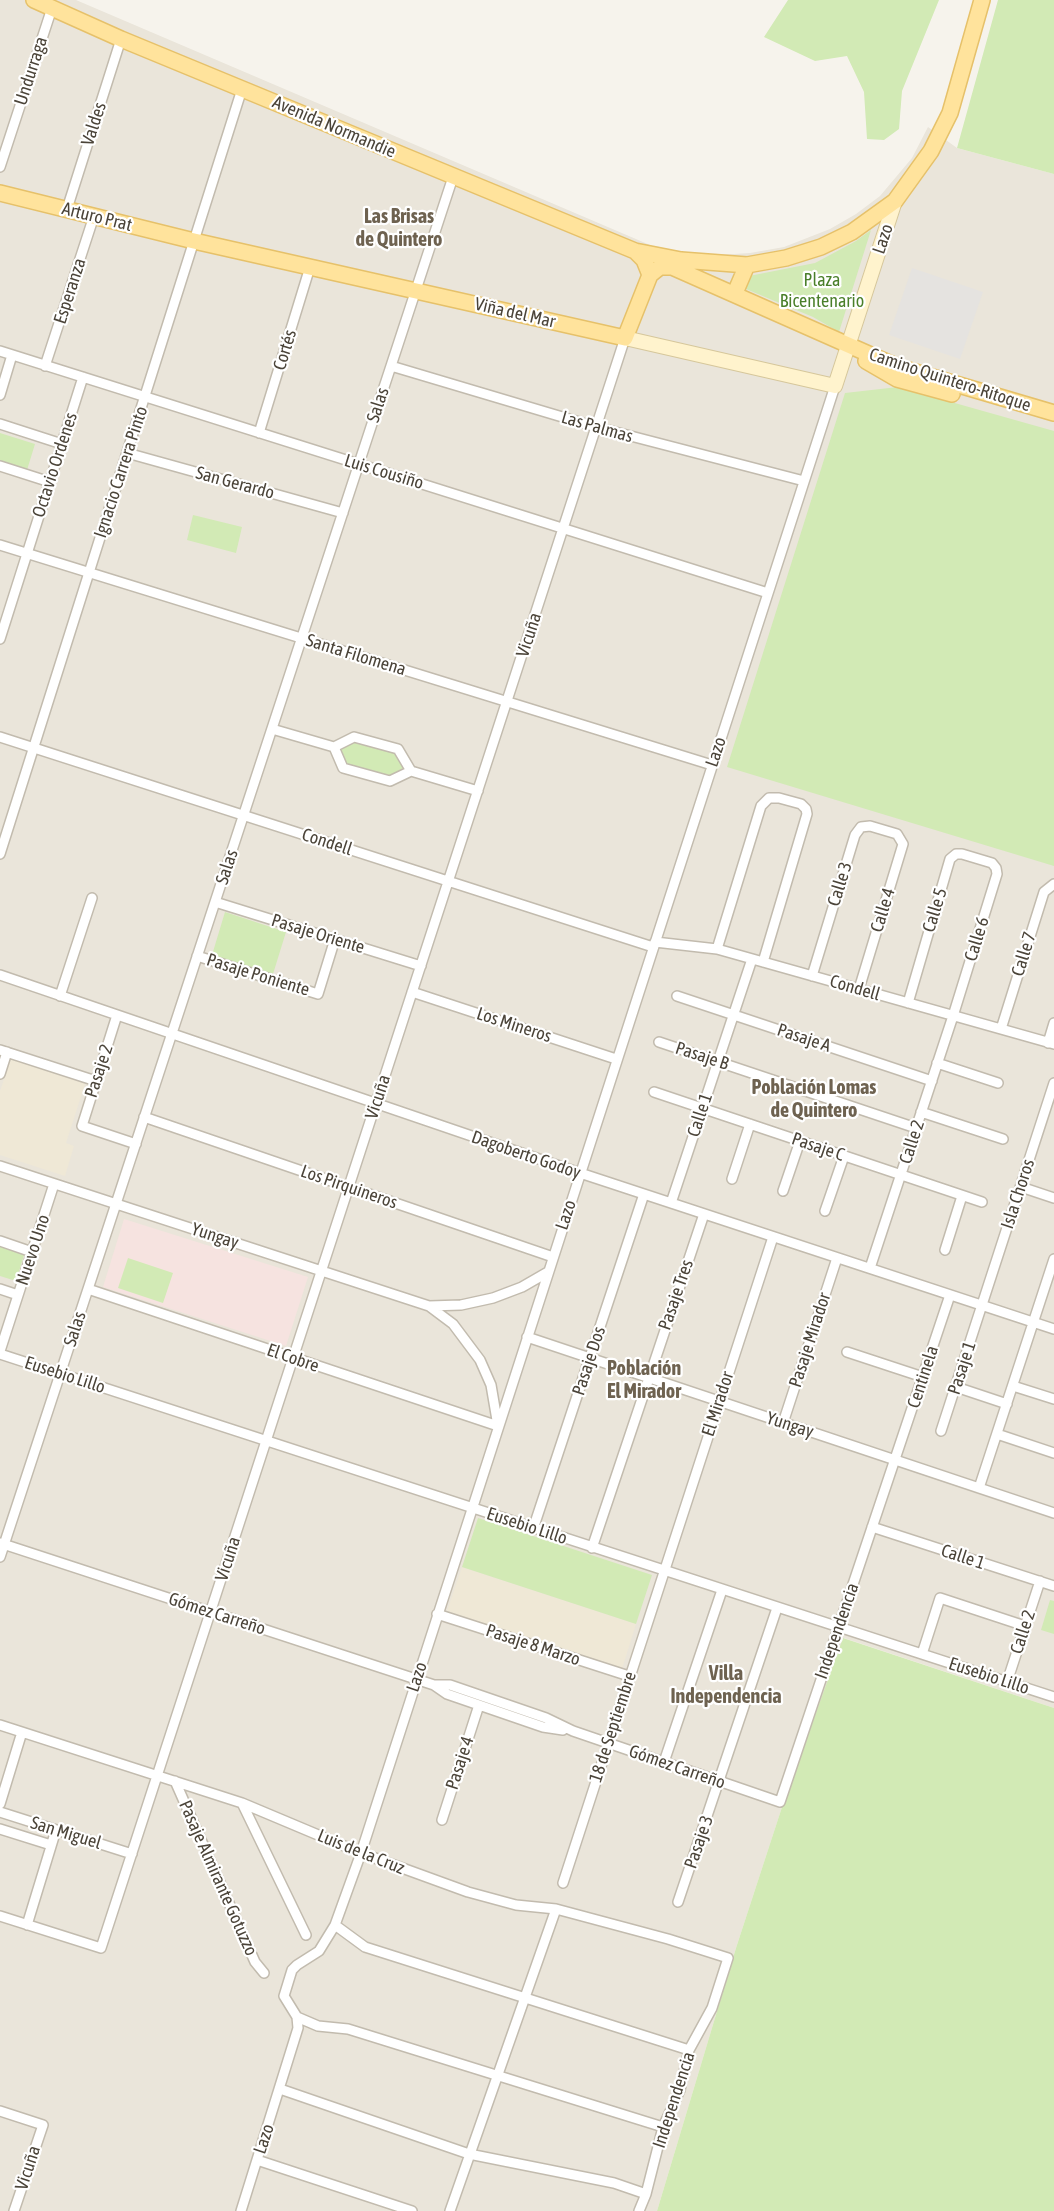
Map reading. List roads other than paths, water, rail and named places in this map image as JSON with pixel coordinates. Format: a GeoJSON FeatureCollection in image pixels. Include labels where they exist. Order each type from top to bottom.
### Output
{"type":"FeatureCollection","features":[{"type":"Feature","properties":{"kind":"main road","name":"Avenida Normandie"},"geometry":{"type":"LineString","coordinates":[[34,0],[121,39],[635,251],[681,260],[747,265],[786,258],[829,244],[867,223],[896,201],[932,151],[950,113],[982,0]]}},
{"type":"Feature","properties":{"kind":"main road","name":"Arturo Prat"},"geometry":{"type":"LineString","coordinates":[[0,193],[194,241]]}},
{"type":"Feature","properties":{"kind":"main road","name":"Lazo"},"geometry":{"type":"LineString","coordinates":[[835,386],[896,201]]}},
{"type":"Feature","properties":{"kind":"main road","name":"Viña del Mar"},"geometry":{"type":"LineString","coordinates":[[194,241],[835,386]]}},
{"type":"Feature","properties":{"kind":"main road"},"geometry":{"type":"LineString","coordinates":[[635,251],[644,260],[650,275]]}},
{"type":"Feature","properties":{"kind":"main road"},"geometry":{"type":"LineString","coordinates":[[735,293],[747,265]]}},
{"type":"Feature","properties":{"kind":"main road","name":"Camino Quintero-Ritoque"},"geometry":{"type":"LineString","coordinates":[[650,275],[660,267],[668,266],[735,293],[847,346],[919,374],[1054,414]]}},
{"type":"Feature","properties":{"kind":"main road","name":"Vicuña"},"geometry":{"type":"LineString","coordinates":[[625,338],[650,275]]}},
{"type":"Feature","properties":{"kind":"main road","name":"Camino Quintero-Ritoque"},"geometry":{"type":"LineString","coordinates":[[847,346],[871,365],[897,379],[983,402],[1054,414]]}},
{"type":"Feature","properties":{"kind":"main road"},"geometry":{"type":"LineString","coordinates":[[897,379],[911,380],[919,374]]}},
{"type":"Feature","properties":{"kind":"street","name":"Undurraga"},"geometry":{"type":"LineString","coordinates":[[0,167],[52,8]]}},
{"type":"Feature","properties":{"kind":"street","name":"Valdes"},"geometry":{"type":"LineString","coordinates":[[67,210],[121,39]]}},
{"type":"Feature","properties":{"kind":"street","name":"Ignacio Carrera Pinto"},"geometry":{"type":"LineString","coordinates":[[0,854],[242,89]]}},
{"type":"Feature","properties":{"kind":"street","name":"Salas"},"geometry":{"type":"LineString","coordinates":[[0,1557],[2,1544],[136,1144],[453,177]]}},
{"type":"Feature","properties":{"kind":"street","name":"Esperanza"},"geometry":{"type":"LineString","coordinates":[[45,366],[94,216]]}},
{"type":"Feature","properties":{"kind":"street","name":"Cortés"},"geometry":{"type":"LineString","coordinates":[[260,433],[310,267]]}},
{"type":"Feature","properties":{"kind":"street","name":"Vicuña"},"geometry":{"type":"LineString","coordinates":[[27,1925],[101,1948],[625,338]]}},
{"type":"Feature","properties":{"kind":"street","name":"Luis Cousiño"},"geometry":{"type":"LineString","coordinates":[[0,351],[768,592]]}},
{"type":"Feature","properties":{"kind":"street"},"geometry":{"type":"LineString","coordinates":[[0,394],[12,355]]}},
{"type":"Feature","properties":{"kind":"street","name":"Las Palmas"},"geometry":{"type":"LineString","coordinates":[[391,366],[596,427],[804,481]]}},
{"type":"Feature","properties":{"kind":"street","name":"Octavio Ordenes"},"geometry":{"type":"LineString","coordinates":[[0,637],[82,377]]}},
{"type":"Feature","properties":{"kind":"street","name":"Lazo"},"geometry":{"type":"LineString","coordinates":[[241,2211],[298,2028],[297,2018],[284,1996],[292,1970],[319,1951],[335,1925],[361,1853],[436,1614],[835,386]]}},
{"type":"Feature","properties":{"kind":"street"},"geometry":{"type":"LineString","coordinates":[[0,424],[62,444]]}},
{"type":"Feature","properties":{"kind":"street","name":"San Gerardo"},"geometry":{"type":"LineString","coordinates":[[127,453],[343,513]]}},
{"type":"Feature","properties":{"kind":"street"},"geometry":{"type":"LineString","coordinates":[[0,466],[50,482]]}},
{"type":"Feature","properties":{"kind":"street","name":"Santa Filomena"},"geometry":{"type":"LineString","coordinates":[[0,545],[712,765]]}},
{"type":"Feature","properties":{"kind":"street"},"geometry":{"type":"LineString","coordinates":[[272,729],[334,747],[354,737],[398,749],[411,771]]}},
{"type":"Feature","properties":{"kind":"street","name":"Condell"},"geometry":{"type":"LineString","coordinates":[[0,737],[654,944],[717,949],[1051,1043]]}},
{"type":"Feature","properties":{"kind":"street"},"geometry":{"type":"LineString","coordinates":[[334,747],[343,768],[390,781],[411,771],[478,791]]}},
{"type":"Feature","properties":{"kind":"street"},"geometry":{"type":"LineString","coordinates":[[717,949],[761,806],[769,798],[779,798],[804,806],[807,814],[763,962]]}},
{"type":"Feature","properties":{"kind":"street","name":"Calle 3"},"geometry":{"type":"LineString","coordinates":[[812,976],[856,832],[861,827],[867,826],[894,833]]}},
{"type":"Feature","properties":{"kind":"street","name":"Calle 4"},"geometry":{"type":"LineString","coordinates":[[859,989],[902,847],[901,838],[894,833]]}},
{"type":"Feature","properties":{"kind":"street","name":"Calle 5"},"geometry":{"type":"LineString","coordinates":[[908,1003],[950,859],[959,853],[992,863]]}},
{"type":"Feature","properties":{"kind":"street","name":"Calle 6"},"geometry":{"type":"LineString","coordinates":[[953,1016],[997,874],[992,863]]}},
{"type":"Feature","properties":{"kind":"street","name":"Calle 7"},"geometry":{"type":"LineString","coordinates":[[1000,1029],[1044,892],[1054,884]]}},
{"type":"Feature","properties":{"kind":"street"},"geometry":{"type":"LineString","coordinates":[[60,996],[92,898]]}},
{"type":"Feature","properties":{"kind":"street","name":"Pasaje Oriente"},"geometry":{"type":"LineString","coordinates":[[215,902],[421,966]]}},
{"type":"Feature","properties":{"kind":"street","name":"Pasaje Poniente"},"geometry":{"type":"LineString","coordinates":[[197,956],[318,994],[335,939]]}},
{"type":"Feature","properties":{"kind":"street","name":"Calle 1"},"geometry":{"type":"LineString","coordinates":[[671,1203],[752,959]]}},
{"type":"Feature","properties":{"kind":"street","name":"Dagoberto Godoy"},"geometry":{"type":"LineString","coordinates":[[0,975],[580,1173],[1054,1329]]}},
{"type":"Feature","properties":{"kind":"street","name":"Los Mineros"},"geometry":{"type":"LineString","coordinates":[[412,992],[616,1059]]}},
{"type":"Feature","properties":{"kind":"street","name":"Pasaje A"},"geometry":{"type":"LineString","coordinates":[[677,996],[932,1081]]}},
{"type":"Feature","properties":{"kind":"street","name":"Pasaje 2"},"geometry":{"type":"LineString","coordinates":[[117,1015],[81,1126],[136,1144]]}},
{"type":"Feature","properties":{"kind":"street","name":"Calle 2"},"geometry":{"type":"LineString","coordinates":[[870,1268],[953,1016]]}},
{"type":"Feature","properties":{"kind":"street"},"geometry":{"type":"LineString","coordinates":[[1051,1043],[1054,1023]]}},
{"type":"Feature","properties":{"kind":"street","name":"Pasaje B"},"geometry":{"type":"LineString","coordinates":[[659,1042],[916,1128]]}},
{"type":"Feature","properties":{"kind":"street"},"geometry":{"type":"LineString","coordinates":[[0,1074],[4,1051],[96,1081]]}},
{"type":"Feature","properties":{"kind":"street"},"geometry":{"type":"LineString","coordinates":[[938,1063],[998,1083]]}},
{"type":"Feature","properties":{"kind":"street","name":"Isla Choros"},"geometry":{"type":"LineString","coordinates":[[983,1305],[1054,1083]]}},
{"type":"Feature","properties":{"kind":"street","name":"Pasaje C"},"geometry":{"type":"LineString","coordinates":[[654,1092],[982,1202]]}},
{"type":"Feature","properties":{"kind":"street"},"geometry":{"type":"LineString","coordinates":[[921,1113],[1003,1139]]}},
{"type":"Feature","properties":{"kind":"street","name":"Los Pirquineros"},"geometry":{"type":"LineString","coordinates":[[144,1117],[553,1257]]}},
{"type":"Feature","properties":{"kind":"street"},"geometry":{"type":"LineString","coordinates":[[732,1179],[750,1124]]}},
{"type":"Feature","properties":{"kind":"street"},"geometry":{"type":"LineString","coordinates":[[783,1191],[800,1141]]}},
{"type":"Feature","properties":{"kind":"street"},"geometry":{"type":"LineString","coordinates":[[825,1211],[844,1156]]}},
{"type":"Feature","properties":{"kind":"street","name":"Yungay"},"geometry":{"type":"LineString","coordinates":[[0,1166],[429,1306],[461,1305],[493,1298],[522,1287],[548,1272]]}},
{"type":"Feature","properties":{"kind":"street","name":"Nuevo Uno"},"geometry":{"type":"LineString","coordinates":[[0,1353],[54,1184]]}},
{"type":"Feature","properties":{"kind":"street"},"geometry":{"type":"LineString","coordinates":[[1021,1187],[1054,1198]]}},
{"type":"Feature","properties":{"kind":"street","name":"Pasaje Dos"},"geometry":{"type":"LineString","coordinates":[[533,1528],[644,1194]]}},
{"type":"Feature","properties":{"kind":"street"},"geometry":{"type":"LineString","coordinates":[[945,1250],[962,1196]]}},
{"type":"Feature","properties":{"kind":"street","name":"Pasaje Tres"},"geometry":{"type":"LineString","coordinates":[[592,1548],[704,1214]]}},
{"type":"Feature","properties":{"kind":"street","name":"El Mirador"},"geometry":{"type":"LineString","coordinates":[[664,1571],[773,1237]]}},
{"type":"Feature","properties":{"kind":"street"},"geometry":{"type":"LineString","coordinates":[[0,1241],[32,1252]]}},
{"type":"Feature","properties":{"kind":"street","name":"Pasaje Mirador"},"geometry":{"type":"LineString","coordinates":[[783,1423],[837,1258]]}},
{"type":"Feature","properties":{"kind":"street"},"geometry":{"type":"LineString","coordinates":[[979,1488],[1054,1258]]}},
{"type":"Feature","properties":{"kind":"street"},"geometry":{"type":"LineString","coordinates":[[0,1289],[18,1295]]}},
{"type":"Feature","properties":{"kind":"street","name":"El Cobre"},"geometry":{"type":"LineString","coordinates":[[88,1289],[498,1426]]}},
{"type":"Feature","properties":{"kind":"street","name":"Centinela"},"geometry":{"type":"LineString","coordinates":[[895,1460],[950,1294]]}},
{"type":"Feature","properties":{"kind":"street","name":"Pasaje 1"},"geometry":{"type":"LineString","coordinates":[[941,1431],[983,1305]]}},
{"type":"Feature","properties":{"kind":"street","name":"Yungay"},"geometry":{"type":"LineString","coordinates":[[429,1306],[458,1330],[480,1360],[495,1399],[498,1426]]}},
{"type":"Feature","properties":{"kind":"street","name":"Yungay"},"geometry":{"type":"LineString","coordinates":[[527,1337],[1054,1514]]}},
{"type":"Feature","properties":{"kind":"street"},"geometry":{"type":"LineString","coordinates":[[848,1352],[923,1377]]}},
{"type":"Feature","properties":{"kind":"street","name":"Eusebio Lillo"},"geometry":{"type":"LineString","coordinates":[[0,1353],[471,1509],[1054,1697]]}},
{"type":"Feature","properties":{"kind":"street"},"geometry":{"type":"LineString","coordinates":[[1013,1386],[1054,1399]]}},
{"type":"Feature","properties":{"kind":"street"},"geometry":{"type":"LineString","coordinates":[[956,1387],[1007,1404]]}},
{"type":"Feature","properties":{"kind":"street"},"geometry":{"type":"LineString","coordinates":[[997,1434],[1054,1453]]}},
{"type":"Feature","properties":{"kind":"street","name":"Independencia"},"geometry":{"type":"LineString","coordinates":[[780,1802],[895,1460]]}},
{"type":"Feature","properties":{"kind":"street","name":"Calle 1"},"geometry":{"type":"LineString","coordinates":[[872,1527],[1054,1586]]}},
{"type":"Feature","properties":{"kind":"street","name":"Gómez Carreño"},"geometry":{"type":"LineString","coordinates":[[2,1544],[434,1685],[447,1694],[543,1727],[573,1731]]}},
{"type":"Feature","properties":{"kind":"street","name":"18 de Septiembre"},"geometry":{"type":"LineString","coordinates":[[562,1883],[664,1571]]}},
{"type":"Feature","properties":{"kind":"street","name":"Calle 2"},"geometry":{"type":"LineString","coordinates":[[1007,1682],[1040,1581]]}},
{"type":"Feature","properties":{"kind":"street"},"geometry":{"type":"LineString","coordinates":[[664,1762],[722,1590]]}},
{"type":"Feature","properties":{"kind":"street"},"geometry":{"type":"LineString","coordinates":[[922,1654],[940,1598],[1025,1626]]}},
{"type":"Feature","properties":{"kind":"street","name":"Pasaje 3"},"geometry":{"type":"LineString","coordinates":[[678,1902],[777,1608]]}},
{"type":"Feature","properties":{"kind":"street","name":"Pasaje 8 Marzo"},"geometry":{"type":"LineString","coordinates":[[436,1614],[629,1676]]}},
{"type":"Feature","properties":{"kind":"street","name":"Gómez Carreño"},"geometry":{"type":"LineString","coordinates":[[434,1685],[450,1685],[546,1718],[573,1731],[780,1802]]}},
{"type":"Feature","properties":{"kind":"street","name":"Pasaje 4"},"geometry":{"type":"LineString","coordinates":[[442,1820],[478,1705]]}},
{"type":"Feature","properties":{"kind":"street","name":"Luis de la Cruz"},"geometry":{"type":"LineString","coordinates":[[0,1725],[242,1803],[361,1853],[468,1892],[516,1905],[556,1909],[668,1939],[728,1958]]}},
{"type":"Feature","properties":{"kind":"street"},"geometry":{"type":"LineString","coordinates":[[0,1804],[22,1732]]}},
{"type":"Feature","properties":{"kind":"street","name":"Pasaje Almirante Gotuzzo"},"geometry":{"type":"LineString","coordinates":[[175,1781],[255,1962],[264,1973]]}},
{"type":"Feature","properties":{"kind":"street"},"geometry":{"type":"LineString","coordinates":[[242,1803],[306,1935]]}},
{"type":"Feature","properties":{"kind":"street","name":"San Miguel"},"geometry":{"type":"LineString","coordinates":[[0,1812],[132,1854]]}},
{"type":"Feature","properties":{"kind":"street","name":"San Miguel"},"geometry":{"type":"LineString","coordinates":[[0,1829],[51,1845]]}},
{"type":"Feature","properties":{"kind":"street"},"geometry":{"type":"LineString","coordinates":[[0,1916],[27,1925],[56,1830]]}},
{"type":"Feature","properties":{"kind":"street"},"geometry":{"type":"LineString","coordinates":[[450,2211],[556,1909]]}},
{"type":"Feature","properties":{"kind":"street"},"geometry":{"type":"LineString","coordinates":[[335,1925],[365,1947],[689,2050]]}},
{"type":"Feature","properties":{"kind":"street","name":"Independencia"},"geometry":{"type":"LineString","coordinates":[[639,2211],[646,2194],[663,2127],[680,2090],[689,2050],[712,2008],[728,1958]]}},
{"type":"Feature","properties":{"kind":"street"},"geometry":{"type":"LineString","coordinates":[[297,2018],[318,2026],[348,2029],[663,2127]]}},
{"type":"Feature","properties":{"kind":"street"},"geometry":{"type":"LineString","coordinates":[[280,2089],[469,2154],[614,2183],[646,2194]]}},
{"type":"Feature","properties":{"kind":"street","name":"Vicuña"},"geometry":{"type":"LineString","coordinates":[[0,2111],[42,2125],[14,2211]]}},
{"type":"Feature","properties":{"kind":"street"},"geometry":{"type":"LineString","coordinates":[[257,2160],[412,2211]]}},
{"type":"Feature","properties":{"kind":"district","name":"Las Brisas de Quintero"},"geometry":{"type":"Point","coordinates":[399,228]}},
{"type":"Feature","properties":{"kind":"district","name":"Población Lomas de Quintero"},"geometry":{"type":"Point","coordinates":[814,1100]}},
{"type":"Feature","properties":{"kind":"district","name":"Población El Mirador"},"geometry":{"type":"Point","coordinates":[644,1380]}},
{"type":"Feature","properties":{"kind":"district","name":"Villa Independencia"},"geometry":{"type":"Point","coordinates":[726,1686]}},
{"type":"Feature","properties":{"kind":"park label","name":"Plaza Bicentenario"},"geometry":{"type":"Point","coordinates":[822,290]}}]}
